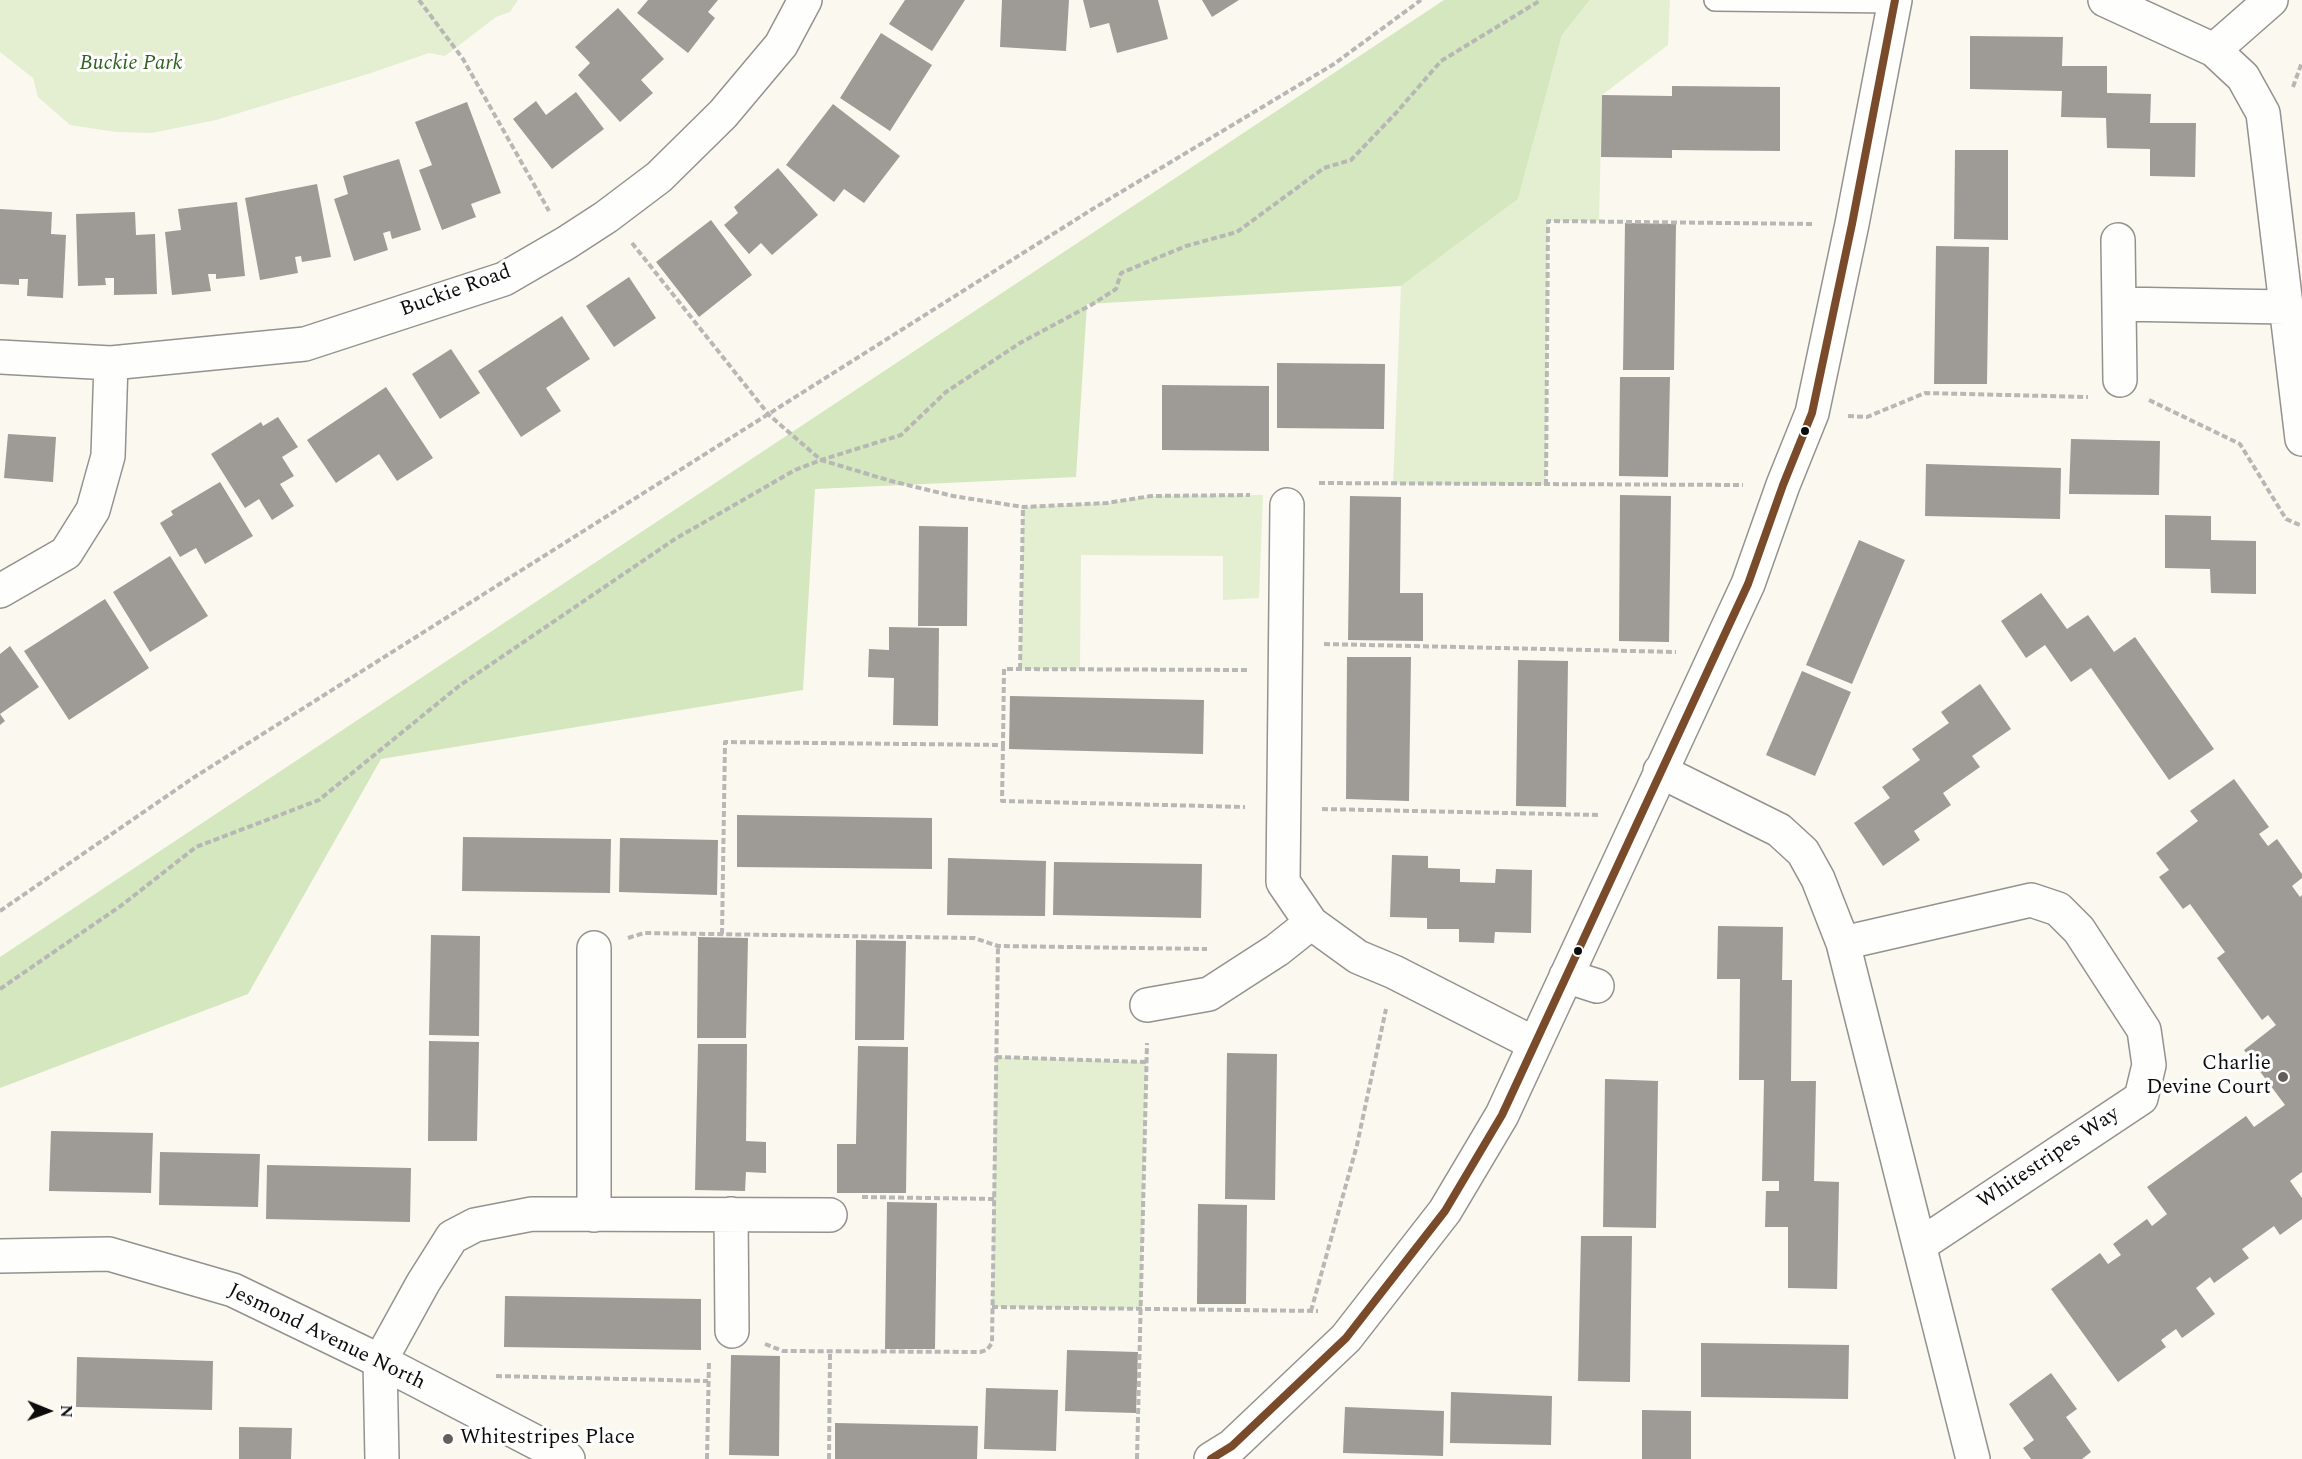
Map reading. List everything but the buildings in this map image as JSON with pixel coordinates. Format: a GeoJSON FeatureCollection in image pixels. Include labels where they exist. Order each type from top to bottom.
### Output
{"type":"FeatureCollection","features":[{"type":"Feature","properties":{"kind":"street","name":"Buckie Road"},"geometry":{"type":"LineString","coordinates":[[0,357],[111,363],[305,344],[504,279],[606,217],[659,177],[723,114],[781,45],[805,0]]}},
{"type":"Feature","properties":{"kind":"street"},"geometry":{"type":"LineString","coordinates":[[2105,0],[2214,50],[2243,77],[2263,113],[2302,439]]}},
{"type":"Feature","properties":{"kind":"street"},"geometry":{"type":"LineString","coordinates":[[2214,50],[2271,0]]}},
{"type":"Feature","properties":{"kind":"street"},"geometry":{"type":"LineString","coordinates":[[1211,1459],[1232,1446],[1346,1338],[1445,1211],[1502,1115],[1748,584],[1783,485],[1812,413],[1852,224],[1894,1]]}},
{"type":"Feature","properties":{"kind":"street"},"geometry":{"type":"LineString","coordinates":[[2118,240],[2121,392]]}},
{"type":"Feature","properties":{"kind":"street"},"geometry":{"type":"LineString","coordinates":[[2119,304],[2285,307]]}},
{"type":"Feature","properties":{"kind":"street"},"geometry":{"type":"LineString","coordinates":[[0,591],[66,553],[93,510],[108,456],[111,363]]}},
{"type":"Feature","properties":{"kind":"street"},"geometry":{"type":"LineString","coordinates":[[1287,505],[1283,882],[1311,923],[1358,957],[1394,972],[1535,1044]]}},
{"type":"Feature","properties":{"kind":"street"},"geometry":{"type":"LineString","coordinates":[[1660,771],[1779,830],[1803,852],[1818,879],[1843,943],[1973,1459]]}},
{"type":"Feature","properties":{"kind":"street","name":"Whitestripes Way"},"geometry":{"type":"LineString","coordinates":[[1843,943],[2031,900],[2058,909],[2079,930],[2144,1030],[2149,1065],[2141,1098],[1920,1245]]}},
{"type":"Feature","properties":{"kind":"street"},"geometry":{"type":"LineString","coordinates":[[1147,1005],[1209,994],[1277,950],[1311,923]]}},
{"type":"Feature","properties":{"kind":"street"},"geometry":{"type":"LineString","coordinates":[[594,948],[594,1215]]}},
{"type":"Feature","properties":{"kind":"street"},"geometry":{"type":"LineString","coordinates":[[1566,976],[1597,986]]}},
{"type":"Feature","properties":{"kind":"street"},"geometry":{"type":"LineString","coordinates":[[382,1459],[381,1360],[423,1282],[452,1237],[475,1225],[532,1214],[830,1215]]}},
{"type":"Feature","properties":{"kind":"street"},"geometry":{"type":"LineString","coordinates":[[730,1214],[732,1331]]}},
{"type":"Feature","properties":{"kind":"street","name":"Jesmond Avenue North"},"geometry":{"type":"LineString","coordinates":[[0,1256],[110,1254],[233,1290],[381,1360],[568,1459]]}},
{"type":"Feature","properties":{"kind":"lane"},"geometry":{"type":"LineString","coordinates":[[1715,0],[1894,1]]}},
{"type":"Feature","properties":{"kind":"path"},"geometry":{"type":"LineString","coordinates":[[419,0],[463,59],[566,243]]}},
{"type":"Feature","properties":{"kind":"path"},"geometry":{"type":"LineString","coordinates":[[0,911],[193,778],[1091,210],[1334,64],[1421,0]]}},
{"type":"Feature","properties":{"kind":"path"},"geometry":{"type":"LineString","coordinates":[[0,989],[122,905],[196,847],[319,800],[459,686],[656,552],[795,470],[901,435],[946,392],[1020,343],[1116,289],[1121,273],[1186,246],[1237,232],[1324,168],[1351,160],[1441,62],[1541,0]]}},
{"type":"Feature","properties":{"kind":"path"},"geometry":{"type":"LineString","coordinates":[[606,217],[629,238],[769,415],[821,460],[943,494],[1023,507],[1107,503],[1151,496],[1229,495],[1268,495],[1287,505],[1309,483],[1783,485]]}},
{"type":"Feature","properties":{"kind":"path"},"geometry":{"type":"LineString","coordinates":[[1546,485],[1548,221],[1852,224]]}},
{"type":"Feature","properties":{"kind":"path"},"geometry":{"type":"LineString","coordinates":[[1812,413],[1867,417],[1925,393],[2121,392],[2240,444],[2286,519],[2302,526]]}},
{"type":"Feature","properties":{"kind":"path"},"geometry":{"type":"LineString","coordinates":[[1020,669],[1023,507]]}},
{"type":"Feature","properties":{"kind":"path"},"geometry":{"type":"LineString","coordinates":[[1330,644],[1716,652]]}},
{"type":"Feature","properties":{"kind":"path"},"geometry":{"type":"LineString","coordinates":[[1283,808],[1002,801],[1004,669],[1284,671]]}},
{"type":"Feature","properties":{"kind":"path"},"geometry":{"type":"LineString","coordinates":[[722,934],[725,742],[1003,745]]}},
{"type":"Feature","properties":{"kind":"path"},"geometry":{"type":"LineString","coordinates":[[1330,809],[1639,815]]}},
{"type":"Feature","properties":{"kind":"path"},"geometry":{"type":"LineString","coordinates":[[594,948],[644,933],[974,938],[998,946],[1209,949]]}},
{"type":"Feature","properties":{"kind":"path"},"geometry":{"type":"LineString","coordinates":[[707,1459],[709,1349],[732,1331],[783,1352],[980,1352],[987,1350],[992,1343],[998,946]]}},
{"type":"Feature","properties":{"kind":"path"},"geometry":{"type":"LineString","coordinates":[[1311,1311],[1357,1145],[1394,972]]}},
{"type":"Feature","properties":{"kind":"path"},"geometry":{"type":"LineString","coordinates":[[1137,1459],[1147,1005]]}},
{"type":"Feature","properties":{"kind":"path"},"geometry":{"type":"LineString","coordinates":[[996,1057],[1146,1062]]}},
{"type":"Feature","properties":{"kind":"path"},"geometry":{"type":"LineString","coordinates":[[830,1215],[848,1197],[995,1199]]}},
{"type":"Feature","properties":{"kind":"path"},"geometry":{"type":"LineString","coordinates":[[992,1307],[1364,1312]]}},
{"type":"Feature","properties":{"kind":"path"},"geometry":{"type":"LineString","coordinates":[[829,1459],[830,1352]]}},
{"type":"Feature","properties":{"kind":"path"},"geometry":{"type":"LineString","coordinates":[[451,1399],[463,1376],[708,1381]]}},
{"type":"Feature","properties":{"kind":"green space","name":"Buckie Park"},"geometry":{"type":"Polygon","coordinates":[[[0,0],[518,0],[510,12],[496,17],[445,56],[429,53],[216,120],[152,133],[116,132],[70,125],[38,97],[33,78],[0,52],[0,0]]]}},
{"type":"Feature","properties":{"kind":"green space"},"geometry":{"type":"Polygon","coordinates":[[[1444,0],[1590,0],[1562,35],[1518,199],[1401,286],[1087,304],[1076,477],[815,489],[803,690],[381,759],[248,994],[0,1088],[0,957],[1444,0]]]}},
{"type":"Feature","properties":{"kind":"green space"},"geometry":{"type":"Polygon","coordinates":[[[1590,0],[1670,0],[1668,45],[1602,95],[1599,221],[1548,221],[1546,485],[1393,484],[1401,286],[1518,199],[1562,35],[1590,0]]]}},
{"type":"Feature","properties":{"kind":"green space"},"geometry":{"type":"Polygon","coordinates":[[[1263,495],[1259,598],[1223,600],[1223,556],[1081,555],[1080,669],[1020,669],[1023,507],[1107,503],[1151,496],[1263,495]]]}},
{"type":"Feature","properties":{"kind":"green space"},"geometry":{"type":"Polygon","coordinates":[[[996,1057],[1146,1062],[1141,1309],[992,1307],[996,1057]]]}},
{"type":"Feature","properties":{"kind":"transit line"},"geometry":{"type":"LineString","coordinates":[[1211,1459],[1232,1446],[1346,1338],[1445,1211],[1502,1115],[1748,584],[1783,485],[1812,413],[1852,224],[1895,0]]}},
{"type":"Feature","properties":{"kind":"place","name":"Charlie Devine Court"},"geometry":{"type":"Point","coordinates":[2283,1077]}},
{"type":"Feature","properties":{"kind":"place","name":"Whitestripes Place"},"geometry":{"type":"Point","coordinates":[448,1439]}}]}
